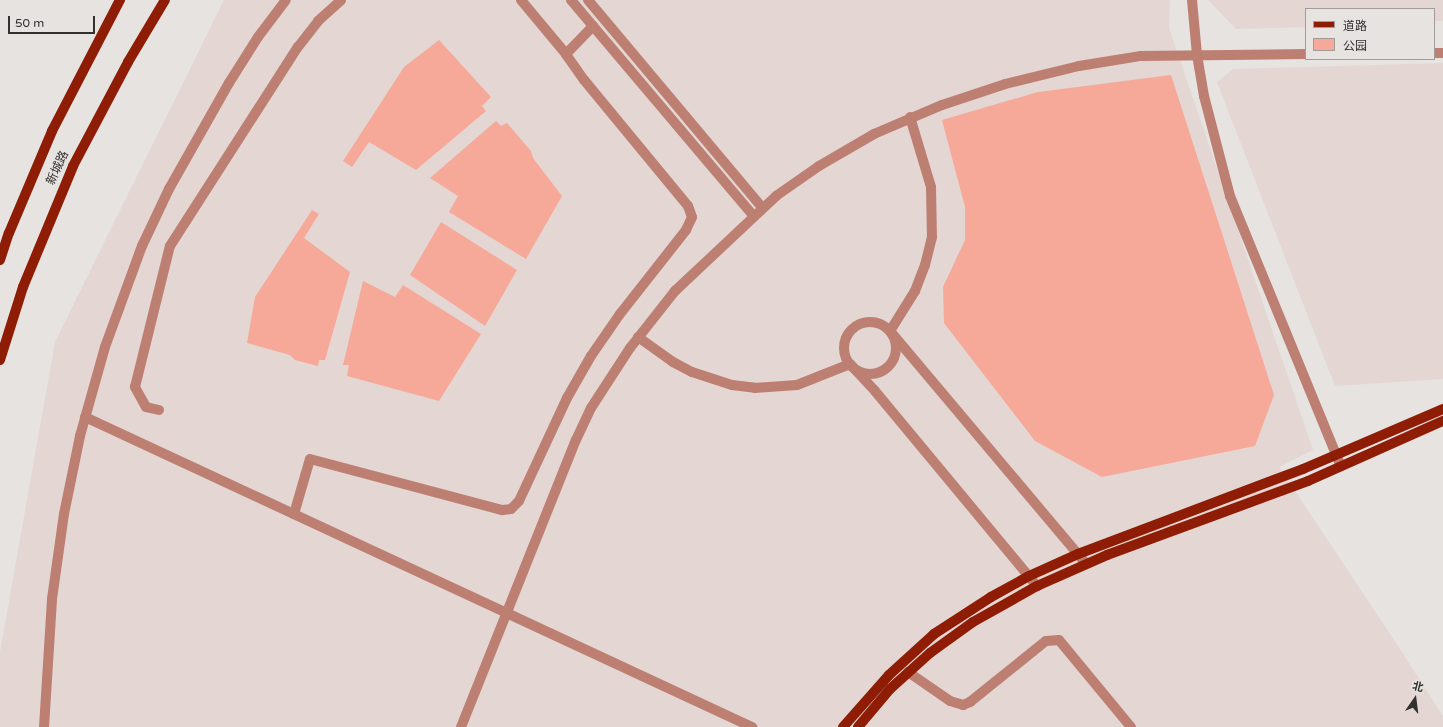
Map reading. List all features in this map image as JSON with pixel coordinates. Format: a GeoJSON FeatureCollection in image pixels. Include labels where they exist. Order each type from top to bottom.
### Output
{"type":"FeatureCollection","features":[{"type":"Feature","properties":{"kind":"main road","name":"新城路"},"geometry":{"type":"LineString","coordinates":[[0,260],[9,233],[52,131],[120,0]]}},
{"type":"Feature","properties":{"kind":"main road","name":"新城路"},"geometry":{"type":"LineString","coordinates":[[0,360],[23,287],[64,184],[128,62],[165,0]]}},
{"type":"Feature","properties":{"kind":"main road"},"geometry":{"type":"LineString","coordinates":[[843,727],[889,675],[934,634],[991,597],[1029,576],[1078,554],[1337,455],[1443,408]]}},
{"type":"Feature","properties":{"kind":"main road"},"geometry":{"type":"LineString","coordinates":[[858,727],[908,672],[951,637],[1037,586],[1086,564],[1341,466],[1443,421]]}},
{"type":"Feature","properties":{"kind":"street"},"geometry":{"type":"LineString","coordinates":[[44,727],[48,643],[58,553],[71,477],[85,417],[123,296],[157,212],[229,83],[286,0]]}},
{"type":"Feature","properties":{"kind":"street"},"geometry":{"type":"LineString","coordinates":[[158,410],[146,407],[135,387],[170,246],[298,47],[318,21],[341,0]]}},
{"type":"Feature","properties":{"kind":"street"},"geometry":{"type":"LineString","coordinates":[[294,514],[310,459],[487,506],[511,509],[519,501],[567,398],[591,356],[620,314],[686,230],[692,217],[688,206],[589,86],[553,35],[521,0]]}},
{"type":"Feature","properties":{"kind":"street"},"geometry":{"type":"LineString","coordinates":[[571,0],[753,216]]}},
{"type":"Feature","properties":{"kind":"street"},"geometry":{"type":"LineString","coordinates":[[588,0],[762,207]]}},
{"type":"Feature","properties":{"kind":"street"},"geometry":{"type":"LineString","coordinates":[[1192,0],[1196,55],[1211,129],[1230,196],[1341,466]]}},
{"type":"Feature","properties":{"kind":"street"},"geometry":{"type":"LineString","coordinates":[[566,54],[593,26]]}},
{"type":"Feature","properties":{"kind":"street"},"geometry":{"type":"LineString","coordinates":[[461,727],[508,614],[583,424],[612,373],[638,337],[675,291],[762,207],[845,150],[910,117],[975,94],[1045,73],[1134,57],[1305,54]]}},
{"type":"Feature","properties":{"kind":"street"},"geometry":{"type":"LineString","coordinates":[[890,331],[915,291],[925,265],[932,237],[931,187],[910,117]]}},
{"type":"Feature","properties":{"kind":"street"},"geometry":{"type":"LineString","coordinates":[[1037,586],[875,391],[850,364],[846,358],[845,342],[854,328],[860,324],[876,323],[890,331],[1086,564]]}},
{"type":"Feature","properties":{"kind":"street"},"geometry":{"type":"LineString","coordinates":[[850,364],[864,373],[880,372],[887,368],[896,354],[894,338],[890,331]]}},
{"type":"Feature","properties":{"kind":"street"},"geometry":{"type":"LineString","coordinates":[[638,337],[673,362],[692,372],[732,385],[754,388],[797,385],[850,364]]}},
{"type":"Feature","properties":{"kind":"street"},"geometry":{"type":"LineString","coordinates":[[85,417],[752,727]]}},
{"type":"Feature","properties":{"kind":"street"},"geometry":{"type":"LineString","coordinates":[[908,672],[950,701],[963,705],[970,702],[1046,641],[1059,640],[1131,727]]}},
{"type":"Feature","properties":{"kind":"shaded area"},"geometry":{"type":"Polygon","coordinates":[[[224,0],[1170,0],[1169,28],[1313,450],[1279,467],[1443,716],[1443,727],[0,727],[0,652],[55,342],[224,0]]]}},
{"type":"Feature","properties":{"kind":"shaded area"},"geometry":{"type":"Polygon","coordinates":[[[1208,0],[1443,0],[1443,21],[1435,21],[1435,8],[1305,8],[1305,27],[1236,29],[1208,0]]]}},
{"type":"Feature","properties":{"kind":"shaded area"},"geometry":{"type":"Polygon","coordinates":[[[1443,63],[1443,379],[1335,386],[1217,82],[1233,69],[1443,63]]]}},
{"type":"Feature","properties":{"kind":"green space"},"geometry":{"type":"Polygon","coordinates":[[[439,40],[491,97],[482,106],[486,111],[416,170],[369,142],[352,167],[343,161],[404,67],[439,40]]]}},
{"type":"Feature","properties":{"kind":"green space"},"geometry":{"type":"Polygon","coordinates":[[[1171,75],[1274,395],[1255,446],[1102,477],[1035,441],[944,323],[943,287],[965,240],[965,207],[942,120],[1038,92],[1171,75]]]}},
{"type":"Feature","properties":{"kind":"green space"},"geometry":{"type":"Polygon","coordinates":[[[496,121],[501,126],[507,123],[531,151],[533,158],[562,196],[526,259],[449,212],[458,196],[430,178],[496,121]]]}},
{"type":"Feature","properties":{"kind":"green space"},"geometry":{"type":"Polygon","coordinates":[[[312,210],[319,214],[304,238],[350,272],[325,360],[319,360],[318,366],[295,360],[290,355],[247,343],[255,297],[312,210]]]}},
{"type":"Feature","properties":{"kind":"green space"},"geometry":{"type":"Polygon","coordinates":[[[441,222],[517,270],[485,326],[410,275],[441,222]]]}},
{"type":"Feature","properties":{"kind":"green space"},"geometry":{"type":"Polygon","coordinates":[[[363,281],[395,297],[403,285],[481,334],[439,401],[347,376],[349,365],[343,365],[363,281]]]}}]}
